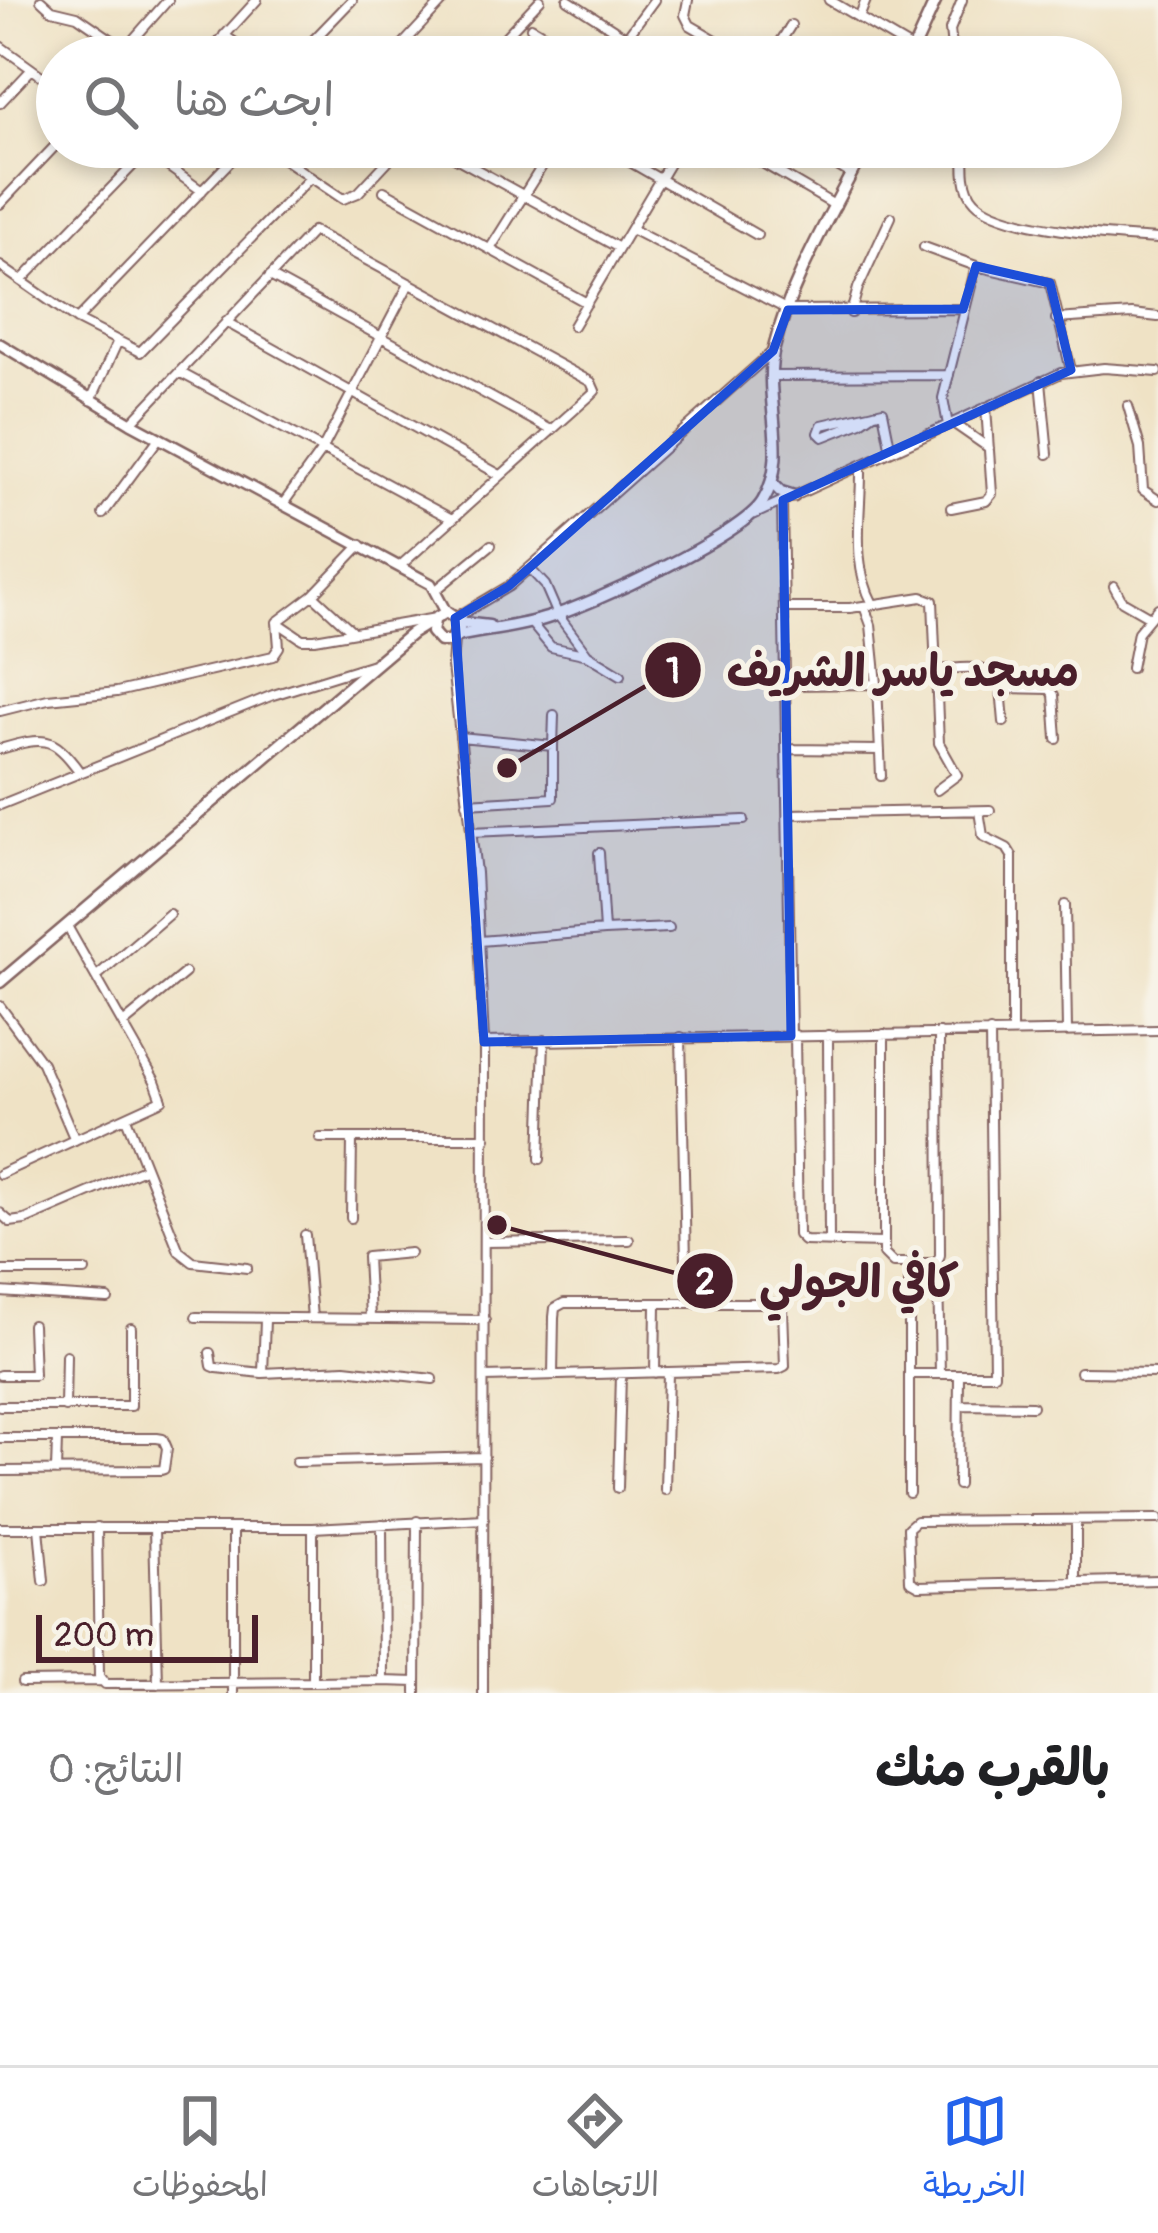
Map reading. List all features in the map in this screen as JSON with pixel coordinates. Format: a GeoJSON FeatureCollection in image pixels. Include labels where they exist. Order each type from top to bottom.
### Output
{"type":"FeatureCollection","features":[{"type":"Feature","properties":{"kind":"main road"},"geometry":{"type":"LineString","coordinates":[[920,36],[936,0]]}},
{"type":"Feature","properties":{"kind":"main road"},"geometry":{"type":"LineString","coordinates":[[399,643],[456,637],[558,615],[719,538],[754,515],[772,483],[776,455],[773,351],[854,168]]}},
{"type":"Feature","properties":{"kind":"main road"},"geometry":{"type":"LineString","coordinates":[[772,483],[788,499]]}},
{"type":"Feature","properties":{"kind":"main road"},"geometry":{"type":"LineString","coordinates":[[0,982],[399,643],[446,618],[506,627]]}},
{"type":"Feature","properties":{"kind":"main road"},"geometry":{"type":"LineString","coordinates":[[446,618],[456,637]]}},
{"type":"Feature","properties":{"kind":"main road"},"geometry":{"type":"LineString","coordinates":[[438,640],[432,628],[446,618]]}},
{"type":"Feature","properties":{"kind":"street"},"geometry":{"type":"LineString","coordinates":[[41,0],[105,36]]}},
{"type":"Feature","properties":{"kind":"street"},"geometry":{"type":"LineString","coordinates":[[70,13],[78,0]]}},
{"type":"Feature","properties":{"kind":"street"},"geometry":{"type":"LineString","coordinates":[[136,36],[168,0]]}},
{"type":"Feature","properties":{"kind":"street"},"geometry":{"type":"LineString","coordinates":[[224,35],[257,0]]}},
{"type":"Feature","properties":{"kind":"street"},"geometry":{"type":"LineString","coordinates":[[317,36],[352,0]]}},
{"type":"Feature","properties":{"kind":"street"},"geometry":{"type":"LineString","coordinates":[[411,36],[444,0]]}},
{"type":"Feature","properties":{"kind":"street"},"geometry":{"type":"LineString","coordinates":[[506,36],[540,0]]}},
{"type":"Feature","properties":{"kind":"street"},"geometry":{"type":"LineString","coordinates":[[568,0],[581,3],[623,36]]}},
{"type":"Feature","properties":{"kind":"street"},"geometry":{"type":"LineString","coordinates":[[627,36],[654,0]]}},
{"type":"Feature","properties":{"kind":"street"},"geometry":{"type":"LineString","coordinates":[[688,0],[690,26],[708,36]]}},
{"type":"Feature","properties":{"kind":"street"},"geometry":{"type":"LineString","coordinates":[[829,0],[886,36]]}},
{"type":"Feature","properties":{"kind":"street"},"geometry":{"type":"LineString","coordinates":[[859,18],[866,0]]}},
{"type":"Feature","properties":{"kind":"street"},"geometry":{"type":"LineString","coordinates":[[950,36],[962,0]]}},
{"type":"Feature","properties":{"kind":"street"},"geometry":{"type":"LineString","coordinates":[[784,36],[791,25]]}},
{"type":"Feature","properties":{"kind":"street"},"geometry":{"type":"LineString","coordinates":[[531,27],[546,36]]}},
{"type":"Feature","properties":{"kind":"street"},"geometry":{"type":"LineString","coordinates":[[0,46],[36,72]]}},
{"type":"Feature","properties":{"kind":"street"},"geometry":{"type":"LineString","coordinates":[[0,103],[32,69]]}},
{"type":"Feature","properties":{"kind":"street"},"geometry":{"type":"LineString","coordinates":[[0,204],[36,166]]}},
{"type":"Feature","properties":{"kind":"street"},"geometry":{"type":"LineString","coordinates":[[21,281],[126,168]]}},
{"type":"Feature","properties":{"kind":"street"},"geometry":{"type":"LineString","coordinates":[[170,168],[202,191]]}},
{"type":"Feature","properties":{"kind":"street"},"geometry":{"type":"LineString","coordinates":[[77,320],[224,168]]}},
{"type":"Feature","properties":{"kind":"street"},"geometry":{"type":"LineString","coordinates":[[296,168],[339,198],[351,198],[377,168]]}},
{"type":"Feature","properties":{"kind":"street"},"geometry":{"type":"LineString","coordinates":[[473,168],[619,248]]}},
{"type":"Feature","properties":{"kind":"street"},"geometry":{"type":"LineString","coordinates":[[490,249],[542,168]]}},
{"type":"Feature","properties":{"kind":"street"},"geometry":{"type":"LineString","coordinates":[[641,168],[757,235]]}},
{"type":"Feature","properties":{"kind":"street"},"geometry":{"type":"LineString","coordinates":[[573,326],[667,168]]}},
{"type":"Feature","properties":{"kind":"street"},"geometry":{"type":"LineString","coordinates":[[771,168],[836,206]]}},
{"type":"Feature","properties":{"kind":"street"},"geometry":{"type":"LineString","coordinates":[[841,168],[851,174]]}},
{"type":"Feature","properties":{"kind":"street"},"geometry":{"type":"LineString","coordinates":[[964,168],[969,193],[985,209],[1072,231],[1158,239]]}},
{"type":"Feature","properties":{"kind":"street"},"geometry":{"type":"LineString","coordinates":[[0,266],[77,320],[134,351],[146,349],[310,178]]}},
{"type":"Feature","properties":{"kind":"street"},"geometry":{"type":"LineString","coordinates":[[384,191],[587,303]]}},
{"type":"Feature","properties":{"kind":"street"},"geometry":{"type":"LineString","coordinates":[[851,313],[891,217]]}},
{"type":"Feature","properties":{"kind":"street"},"geometry":{"type":"LineString","coordinates":[[631,229],[788,310],[963,309]]}},
{"type":"Feature","properties":{"kind":"street"},"geometry":{"type":"LineString","coordinates":[[131,423],[313,231],[591,382],[595,391],[400,566]]}},
{"type":"Feature","properties":{"kind":"street"},"geometry":{"type":"LineString","coordinates":[[924,247],[976,266],[1048,281],[1071,370]]}},
{"type":"Feature","properties":{"kind":"street"},"geometry":{"type":"LineString","coordinates":[[976,266],[943,398],[951,424],[988,448]]}},
{"type":"Feature","properties":{"kind":"street"},"geometry":{"type":"LineString","coordinates":[[270,276],[551,430]]}},
{"type":"Feature","properties":{"kind":"street"},"geometry":{"type":"LineString","coordinates":[[283,504],[322,450],[408,286]]}},
{"type":"Feature","properties":{"kind":"street"},"geometry":{"type":"LineString","coordinates":[[1056,319],[1158,317]]}},
{"type":"Feature","properties":{"kind":"street"},"geometry":{"type":"LineString","coordinates":[[226,322],[500,476]]}},
{"type":"Feature","properties":{"kind":"street"},"geometry":{"type":"LineString","coordinates":[[91,400],[118,343]]}},
{"type":"Feature","properties":{"kind":"street"},"geometry":{"type":"LineString","coordinates":[[0,344],[131,423],[400,566],[436,590],[446,618]]}},
{"type":"Feature","properties":{"kind":"street"},"geometry":{"type":"LineString","coordinates":[[277,622],[302,639],[446,618],[495,597],[773,351]]}},
{"type":"Feature","properties":{"kind":"street"},"geometry":{"type":"LineString","coordinates":[[754,515],[1071,370],[1158,372]]}},
{"type":"Feature","properties":{"kind":"street"},"geometry":{"type":"LineString","coordinates":[[179,373],[452,519]]}},
{"type":"Feature","properties":{"kind":"street"},"geometry":{"type":"LineString","coordinates":[[772,376],[949,375]]}},
{"type":"Feature","properties":{"kind":"street"},"geometry":{"type":"LineString","coordinates":[[1041,381],[1048,454]]}},
{"type":"Feature","properties":{"kind":"street"},"geometry":{"type":"LineString","coordinates":[[1128,406],[1140,447],[1143,490],[1158,500]]}},
{"type":"Feature","properties":{"kind":"street"},"geometry":{"type":"LineString","coordinates":[[951,508],[991,497],[986,407]]}},
{"type":"Feature","properties":{"kind":"street"},"geometry":{"type":"LineString","coordinates":[[874,412],[862,422],[823,437],[818,433],[822,425],[874,412],[886,413],[891,452]]}},
{"type":"Feature","properties":{"kind":"street"},"geometry":{"type":"LineString","coordinates":[[104,514],[159,438]]}},
{"type":"Feature","properties":{"kind":"street"},"geometry":{"type":"LineString","coordinates":[[861,466],[857,561],[878,684],[881,776]]}},
{"type":"Feature","properties":{"kind":"street"},"geometry":{"type":"LineString","coordinates":[[788,499],[796,1231],[804,1241],[883,1243]]}},
{"type":"Feature","properties":{"kind":"street"},"geometry":{"type":"LineString","coordinates":[[277,622],[313,595],[361,545]]}},
{"type":"Feature","properties":{"kind":"street"},"geometry":{"type":"LineString","coordinates":[[436,590],[491,545]]}},
{"type":"Feature","properties":{"kind":"street"},"geometry":{"type":"LineString","coordinates":[[528,567],[545,585],[558,615],[588,655]]}},
{"type":"Feature","properties":{"kind":"street"},"geometry":{"type":"LineString","coordinates":[[1114,586],[1122,601],[1148,616]]}},
{"type":"Feature","properties":{"kind":"street"},"geometry":{"type":"LineString","coordinates":[[313,595],[352,631]]}},
{"type":"Feature","properties":{"kind":"street"},"geometry":{"type":"LineString","coordinates":[[786,608],[868,605],[922,597],[932,601],[940,742],[957,775],[937,790]]}},
{"type":"Feature","properties":{"kind":"street"},"geometry":{"type":"LineString","coordinates":[[1131,668],[1138,632],[1158,608]]}},
{"type":"Feature","properties":{"kind":"street"},"geometry":{"type":"LineString","coordinates":[[0,711],[48,699],[117,692],[266,659],[278,651],[277,622]]}},
{"type":"Feature","properties":{"kind":"street"},"geometry":{"type":"LineString","coordinates":[[531,623],[551,647],[588,655],[621,675]]}},
{"type":"Feature","properties":{"kind":"street"},"geometry":{"type":"LineString","coordinates":[[456,637],[452,666],[471,832],[484,1042],[483,1693]]}},
{"type":"Feature","properties":{"kind":"street"},"geometry":{"type":"LineString","coordinates":[[438,640],[452,666]]}},
{"type":"Feature","properties":{"kind":"street"},"geometry":{"type":"LineString","coordinates":[[0,805],[273,695],[373,664]]}},
{"type":"Feature","properties":{"kind":"street"},"geometry":{"type":"LineString","coordinates":[[936,670],[983,668],[994,674],[1001,688],[1004,722]]}},
{"type":"Feature","properties":{"kind":"street"},"geometry":{"type":"LineString","coordinates":[[788,685],[878,684]]}},
{"type":"Feature","properties":{"kind":"street"},"geometry":{"type":"LineString","coordinates":[[1001,688],[1052,691],[1058,739]]}},
{"type":"Feature","properties":{"kind":"street"},"geometry":{"type":"LineString","coordinates":[[467,803],[553,798],[554,715]]}},
{"type":"Feature","properties":{"kind":"street"},"geometry":{"type":"LineString","coordinates":[[460,736],[553,746]]}},
{"type":"Feature","properties":{"kind":"street"},"geometry":{"type":"LineString","coordinates":[[2,747],[46,740],[59,745],[79,772]]}},
{"type":"Feature","properties":{"kind":"street"},"geometry":{"type":"LineString","coordinates":[[788,749],[880,750]]}},
{"type":"Feature","properties":{"kind":"street"},"geometry":{"type":"LineString","coordinates":[[789,814],[990,810]]}},
{"type":"Feature","properties":{"kind":"street"},"geometry":{"type":"LineString","coordinates":[[979,811],[983,836],[1012,856],[1012,1032]]}},
{"type":"Feature","properties":{"kind":"street"},"geometry":{"type":"LineString","coordinates":[[471,832],[744,820]]}},
{"type":"Feature","properties":{"kind":"street"},"geometry":{"type":"LineString","coordinates":[[599,853],[604,932]]}},
{"type":"Feature","properties":{"kind":"street"},"geometry":{"type":"LineString","coordinates":[[1065,905],[1067,1031]]}},
{"type":"Feature","properties":{"kind":"street"},"geometry":{"type":"LineString","coordinates":[[97,976],[169,914]]}},
{"type":"Feature","properties":{"kind":"street"},"geometry":{"type":"LineString","coordinates":[[0,1174],[158,1104],[162,1095],[67,926]]}},
{"type":"Feature","properties":{"kind":"street"},"geometry":{"type":"LineString","coordinates":[[480,941],[669,928]]}},
{"type":"Feature","properties":{"kind":"street"},"geometry":{"type":"LineString","coordinates":[[123,1024],[185,973]]}},
{"type":"Feature","properties":{"kind":"street"},"geometry":{"type":"LineString","coordinates":[[0,1006],[42,1063],[76,1140]]}},
{"type":"Feature","properties":{"kind":"street"},"geometry":{"type":"LineString","coordinates":[[484,1042],[1158,1030]]}},
{"type":"Feature","properties":{"kind":"street"},"geometry":{"type":"LineString","coordinates":[[909,1374],[994,1374],[990,1032]]}},
{"type":"Feature","properties":{"kind":"street"},"geometry":{"type":"LineString","coordinates":[[884,1034],[883,1243],[890,1263],[928,1264],[939,1260],[939,1033]]}},
{"type":"Feature","properties":{"kind":"street"},"geometry":{"type":"LineString","coordinates":[[828,1035],[830,1241]]}},
{"type":"Feature","properties":{"kind":"street"},"geometry":{"type":"LineString","coordinates":[[681,1037],[686,1262]]}},
{"type":"Feature","properties":{"kind":"street"},"geometry":{"type":"LineString","coordinates":[[540,1159],[544,1040]]}},
{"type":"Feature","properties":{"kind":"street"},"geometry":{"type":"LineString","coordinates":[[126,1118],[179,1251],[193,1262],[247,1268]]}},
{"type":"Feature","properties":{"kind":"street"},"geometry":{"type":"LineString","coordinates":[[320,1138],[486,1138]]}},
{"type":"Feature","properties":{"kind":"street"},"geometry":{"type":"LineString","coordinates":[[351,1218],[352,1138]]}},
{"type":"Feature","properties":{"kind":"street"},"geometry":{"type":"LineString","coordinates":[[0,1213],[10,1222],[26,1220],[146,1167]]}},
{"type":"Feature","properties":{"kind":"street"},"geometry":{"type":"LineString","coordinates":[[305,1235],[312,1318]]}},
{"type":"Feature","properties":{"kind":"street"},"geometry":{"type":"LineString","coordinates":[[484,1242],[628,1240]]}},
{"type":"Feature","properties":{"kind":"street"},"geometry":{"type":"LineString","coordinates":[[370,1317],[367,1257],[410,1253]]}},
{"type":"Feature","properties":{"kind":"street"},"geometry":{"type":"LineString","coordinates":[[0,1271],[85,1271]]}},
{"type":"Feature","properties":{"kind":"street"},"geometry":{"type":"LineString","coordinates":[[938,1274],[940,1374]]}},
{"type":"Feature","properties":{"kind":"street"},"geometry":{"type":"LineString","coordinates":[[909,1275],[909,1493]]}},
{"type":"Feature","properties":{"kind":"street"},"geometry":{"type":"LineString","coordinates":[[0,1292],[108,1299]]}},
{"type":"Feature","properties":{"kind":"street"},"geometry":{"type":"LineString","coordinates":[[485,1377],[779,1369],[785,1357],[784,1314],[779,1304],[772,1303],[560,1305],[554,1317],[553,1375]]}},
{"type":"Feature","properties":{"kind":"street"},"geometry":{"type":"LineString","coordinates":[[655,1373],[656,1305]]}},
{"type":"Feature","properties":{"kind":"street"},"geometry":{"type":"LineString","coordinates":[[196,1317],[485,1320]]}},
{"type":"Feature","properties":{"kind":"street"},"geometry":{"type":"LineString","coordinates":[[263,1373],[265,1320]]}},
{"type":"Feature","properties":{"kind":"street"},"geometry":{"type":"LineString","coordinates":[[0,1375],[34,1375],[32,1325]]}},
{"type":"Feature","properties":{"kind":"street"},"geometry":{"type":"LineString","coordinates":[[0,1406],[131,1406],[131,1328]]}},
{"type":"Feature","properties":{"kind":"street"},"geometry":{"type":"LineString","coordinates":[[210,1353],[212,1366],[217,1368],[263,1373],[345,1369],[433,1379]]}},
{"type":"Feature","properties":{"kind":"street"},"geometry":{"type":"LineString","coordinates":[[64,1407],[66,1355]]}},
{"type":"Feature","properties":{"kind":"street"},"geometry":{"type":"LineString","coordinates":[[1080,1372],[1158,1373]]}},
{"type":"Feature","properties":{"kind":"street"},"geometry":{"type":"LineString","coordinates":[[665,1490],[668,1373]]}},
{"type":"Feature","properties":{"kind":"street"},"geometry":{"type":"LineString","coordinates":[[618,1488],[621,1374]]}},
{"type":"Feature","properties":{"kind":"street"},"geometry":{"type":"LineString","coordinates":[[958,1485],[959,1374]]}},
{"type":"Feature","properties":{"kind":"street"},"geometry":{"type":"LineString","coordinates":[[959,1405],[1032,1406]]}},
{"type":"Feature","properties":{"kind":"street"},"geometry":{"type":"LineString","coordinates":[[0,1438],[157,1438],[167,1448],[161,1470],[0,1471]]}},
{"type":"Feature","properties":{"kind":"street"},"geometry":{"type":"LineString","coordinates":[[56,1471],[58,1438]]}},
{"type":"Feature","properties":{"kind":"street"},"geometry":{"type":"LineString","coordinates":[[296,1462],[484,1456]]}},
{"type":"Feature","properties":{"kind":"street"},"geometry":{"type":"LineString","coordinates":[[0,1528],[313,1528],[484,1519]]}},
{"type":"Feature","properties":{"kind":"street"},"geometry":{"type":"LineString","coordinates":[[1076,1520],[1076,1582]]}},
{"type":"Feature","properties":{"kind":"street"},"geometry":{"type":"LineString","coordinates":[[1158,1520],[916,1521],[908,1528],[907,1568],[910,1581],[919,1586],[1158,1580]]}},
{"type":"Feature","properties":{"kind":"street"},"geometry":{"type":"LineString","coordinates":[[22,1682],[233,1688],[382,1681],[416,1688],[417,1522]]}},
{"type":"Feature","properties":{"kind":"street"},"geometry":{"type":"LineString","coordinates":[[382,1524],[382,1681]]}},
{"type":"Feature","properties":{"kind":"street"},"geometry":{"type":"LineString","coordinates":[[97,1527],[102,1681]]}},
{"type":"Feature","properties":{"kind":"street"},"geometry":{"type":"LineString","coordinates":[[39,1528],[44,1580]]}},
{"type":"Feature","properties":{"kind":"street"},"geometry":{"type":"LineString","coordinates":[[154,1528],[158,1684]]}},
{"type":"Feature","properties":{"kind":"street"},"geometry":{"type":"LineString","coordinates":[[313,1528],[313,1682]]}},
{"type":"Feature","properties":{"kind":"street"},"geometry":{"type":"LineString","coordinates":[[233,1529],[233,1688]]}},
{"type":"Feature","properties":{"kind":"highlighted area"},"geometry":{"type":"Polygon","coordinates":[[[976,266],[1050,283],[1071,370],[783,500],[791,1036],[484,1042],[455,618],[509,586],[773,351],[788,310],[963,309],[976,266]]]}},
{"type":"Feature","properties":{"kind":"place","name":"مسجد ياسر الشريف"},"geometry":{"type":"Point","coordinates":[507,768]}},
{"type":"Feature","properties":{"kind":"place","name":"كافي الجولي"},"geometry":{"type":"Point","coordinates":[497,1225]}}]}
